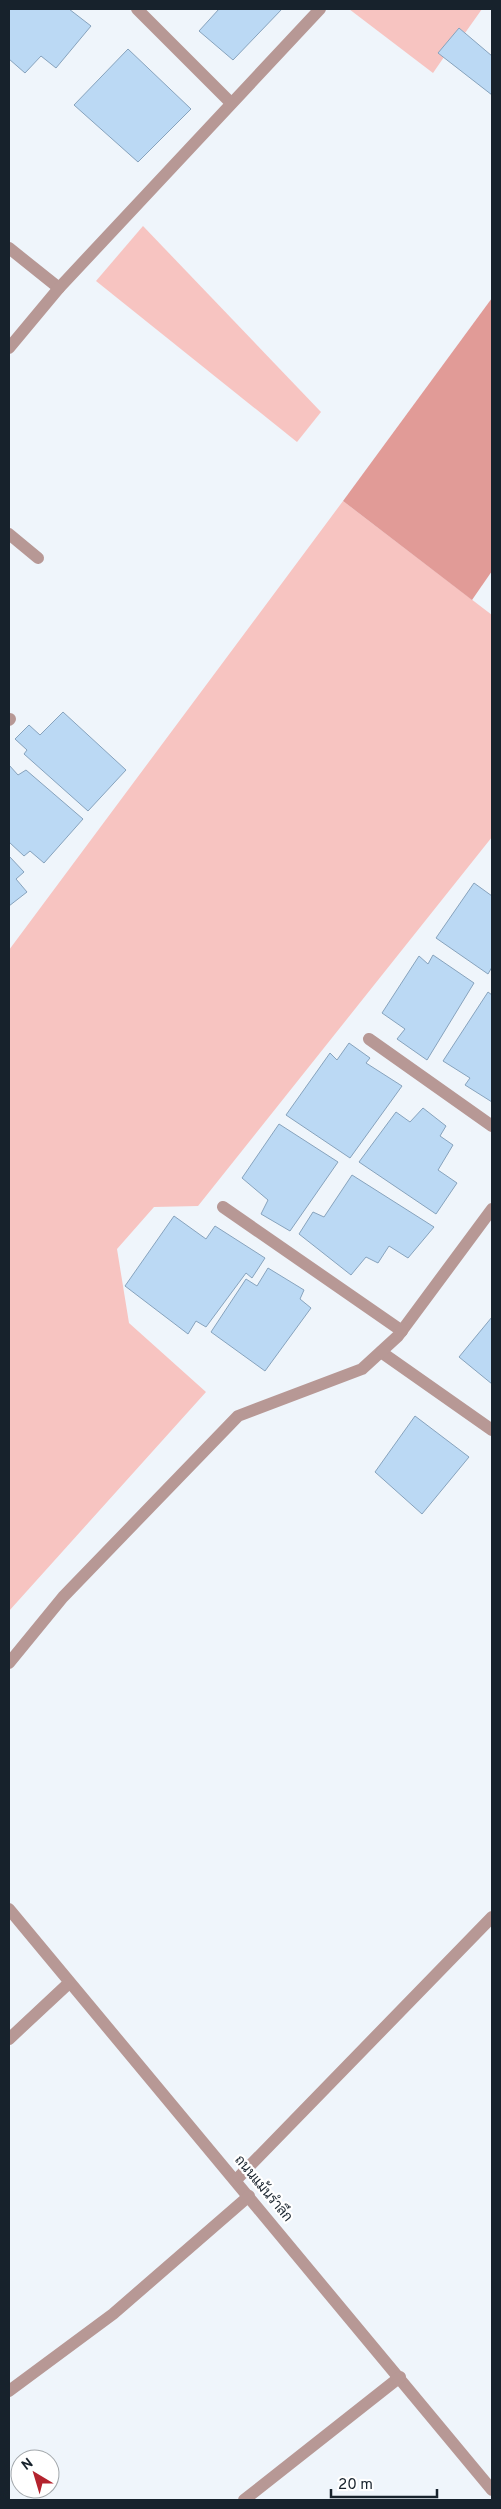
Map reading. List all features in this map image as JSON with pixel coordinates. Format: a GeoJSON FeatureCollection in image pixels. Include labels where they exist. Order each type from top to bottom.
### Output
{"type":"FeatureCollection","features":[{"type":"Feature","properties":{"kind":"street"},"geometry":{"type":"LineString","coordinates":[[137,9],[231,103]]}},
{"type":"Feature","properties":{"kind":"street"},"geometry":{"type":"LineString","coordinates":[[9,348],[59,288],[320,9]]}},
{"type":"Feature","properties":{"kind":"street"},"geometry":{"type":"LineString","coordinates":[[9,248],[59,288]]}},
{"type":"Feature","properties":{"kind":"street"},"geometry":{"type":"LineString","coordinates":[[9,534],[38,558]]}},
{"type":"Feature","properties":{"kind":"street"},"geometry":{"type":"LineString","coordinates":[[369,1040],[492,1126]]}},
{"type":"Feature","properties":{"kind":"street"},"geometry":{"type":"LineString","coordinates":[[222,1206],[402,1331]]}},
{"type":"Feature","properties":{"kind":"street"},"geometry":{"type":"LineString","coordinates":[[9,1663],[63,1597],[238,1416],[362,1370],[402,1331],[492,1209]]}},
{"type":"Feature","properties":{"kind":"street"},"geometry":{"type":"LineString","coordinates":[[381,1352],[492,1430]]}},
{"type":"Feature","properties":{"kind":"street","name":"ถนนแม้นรำลึก"},"geometry":{"type":"LineString","coordinates":[[9,1909],[400,2378],[490,2482]]}},
{"type":"Feature","properties":{"kind":"street"},"geometry":{"type":"LineString","coordinates":[[236,2180],[492,1917]]}},
{"type":"Feature","properties":{"kind":"street"},"geometry":{"type":"LineString","coordinates":[[9,2039],[69,1983]]}},
{"type":"Feature","properties":{"kind":"street"},"geometry":{"type":"LineString","coordinates":[[9,2391],[113,2314],[249,2196]]}},
{"type":"Feature","properties":{"kind":"street"},"geometry":{"type":"LineString","coordinates":[[244,2500],[400,2378]]}},
{"type":"Feature","properties":{"kind":"shaded area"},"geometry":{"type":"Polygon","coordinates":[[[349,9],[482,9],[465,33],[459,28],[444,57],[433,73],[349,9]]]}},
{"type":"Feature","properties":{"kind":"shaded area"},"geometry":{"type":"Polygon","coordinates":[[[143,226],[321,412],[297,442],[96,281],[143,226]]]}},
{"type":"Feature","properties":{"kind":"shaded area"},"geometry":{"type":"Polygon","coordinates":[[[492,298],[492,571],[472,600],[343,501],[492,298]]]}},
{"type":"Feature","properties":{"kind":"shaded area"},"geometry":{"type":"Polygon","coordinates":[[[343,501],[492,615],[492,837],[198,1206],[154,1207],[117,1249],[129,1323],[206,1392],[9,1611],[9,950],[343,501]]]}},
{"type":"Feature","properties":{"kind":"building"},"geometry":{"type":"Polygon","coordinates":[[[9,9],[69,9],[91,26],[56,68],[41,56],[25,73],[9,59],[9,9]]]}},
{"type":"Feature","properties":{"kind":"building"},"geometry":{"type":"Polygon","coordinates":[[[219,9],[282,9],[233,60],[199,31],[219,9]]]}},
{"type":"Feature","properties":{"kind":"building"},"geometry":{"type":"Polygon","coordinates":[[[459,28],[492,56],[492,95],[438,53],[459,28]]]}},
{"type":"Feature","properties":{"kind":"building"},"geometry":{"type":"Polygon","coordinates":[[[128,49],[191,109],[138,162],[74,105],[128,49]]]}},
{"type":"Feature","properties":{"kind":"building"},"geometry":{"type":"Polygon","coordinates":[[[63,712],[126,770],[88,811],[24,754],[27,750],[15,739],[29,725],[40,735],[63,712]]]}},
{"type":"Feature","properties":{"kind":"building"},"geometry":{"type":"Polygon","coordinates":[[[9,765],[18,775],[26,770],[83,819],[44,863],[30,851],[24,856],[9,842],[9,765]]]}},
{"type":"Feature","properties":{"kind":"building"},"geometry":{"type":"Polygon","coordinates":[[[9,856],[24,872],[16,879],[27,892],[9,906],[9,856]]]}},
{"type":"Feature","properties":{"kind":"building"},"geometry":{"type":"Polygon","coordinates":[[[474,883],[492,896],[492,967],[488,974],[436,938],[474,883]]]}},
{"type":"Feature","properties":{"kind":"building"},"geometry":{"type":"Polygon","coordinates":[[[433,955],[474,983],[427,1060],[397,1039],[405,1029],[382,1013],[419,956],[428,964],[433,955]]]}},
{"type":"Feature","properties":{"kind":"building"},"geometry":{"type":"Polygon","coordinates":[[[488,992],[492,995],[492,1102],[465,1085],[470,1078],[443,1061],[488,992]]]}},
{"type":"Feature","properties":{"kind":"building"},"geometry":{"type":"Polygon","coordinates":[[[349,1043],[370,1058],[366,1063],[402,1086],[350,1158],[286,1115],[330,1053],[337,1060],[349,1043]]]}},
{"type":"Feature","properties":{"kind":"building"},"geometry":{"type":"Polygon","coordinates":[[[423,1108],[446,1126],[440,1136],[453,1145],[438,1170],[457,1183],[436,1214],[359,1162],[396,1112],[410,1122],[423,1108]]]}},
{"type":"Feature","properties":{"kind":"building"},"geometry":{"type":"Polygon","coordinates":[[[279,1124],[338,1162],[290,1231],[261,1214],[268,1200],[242,1178],[279,1124]]]}},
{"type":"Feature","properties":{"kind":"building"},"geometry":{"type":"Polygon","coordinates":[[[352,1175],[434,1227],[408,1258],[389,1246],[378,1263],[366,1257],[351,1275],[299,1234],[313,1212],[324,1217],[352,1175]]]}},
{"type":"Feature","properties":{"kind":"building"},"geometry":{"type":"Polygon","coordinates":[[[174,1216],[206,1239],[215,1226],[265,1258],[252,1278],[246,1273],[206,1327],[196,1321],[188,1334],[125,1286],[174,1216]]]}},
{"type":"Feature","properties":{"kind":"building"},"geometry":{"type":"Polygon","coordinates":[[[268,1268],[304,1290],[300,1299],[311,1308],[265,1371],[211,1332],[246,1279],[257,1286],[268,1268]]]}},
{"type":"Feature","properties":{"kind":"building"},"geometry":{"type":"Polygon","coordinates":[[[492,1317],[492,1384],[459,1357],[492,1317]]]}},
{"type":"Feature","properties":{"kind":"building"},"geometry":{"type":"Polygon","coordinates":[[[415,1416],[469,1457],[422,1514],[375,1472],[415,1416]]]}}]}
